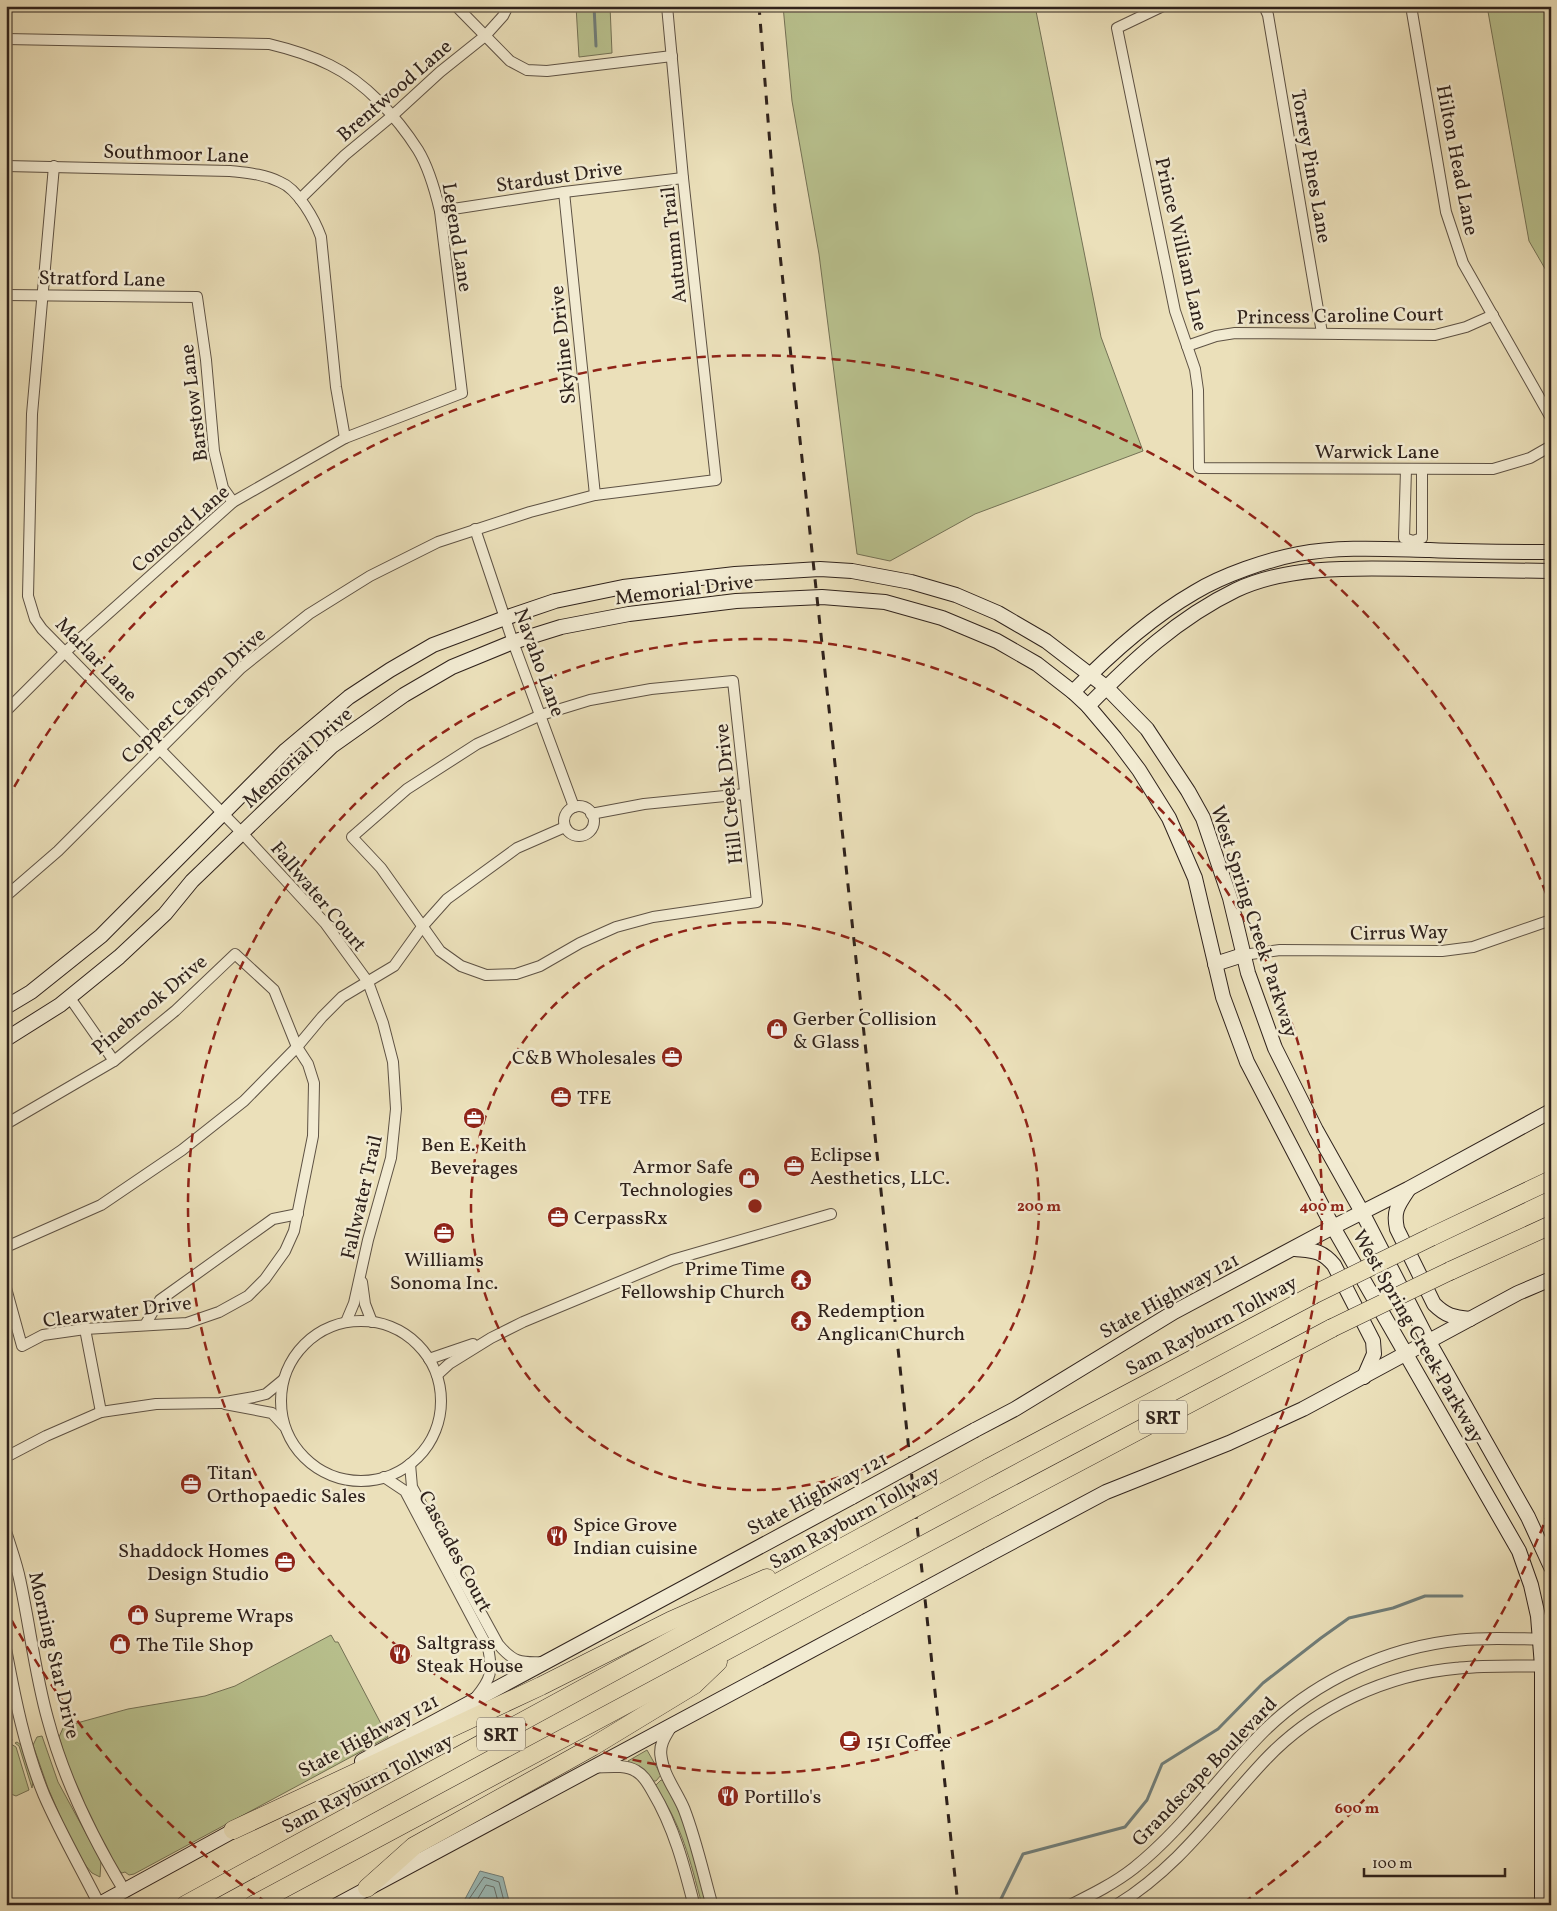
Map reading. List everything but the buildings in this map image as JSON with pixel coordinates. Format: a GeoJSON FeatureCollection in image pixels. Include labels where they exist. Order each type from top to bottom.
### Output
{"type":"FeatureCollection","features":[{"type":"Feature","properties":{"kind":"highway","name":"Sam Rayburn Tollway"},"geometry":{"type":"LineString","coordinates":[[185,1905],[988,1468],[1313,1295],[1550,1180]]}},
{"type":"Feature","properties":{"kind":"highway","name":"SRT"},"geometry":{"type":"LineString","coordinates":[[253,1905],[735,1645],[1332,1328],[1450,1270],[1551,1225]]}},
{"type":"Feature","properties":{"kind":"highway"},"geometry":{"type":"LineString","coordinates":[[233,1830],[522,1695],[670,1621],[758,1580],[817,1561]]}},
{"type":"Feature","properties":{"kind":"highway"},"geometry":{"type":"LineString","coordinates":[[368,1888],[414,1846],[592,1747],[694,1685],[735,1645]]}},
{"type":"Feature","properties":{"kind":"main road"},"geometry":{"type":"LineString","coordinates":[[1073,692],[1134,635],[1196,591],[1245,569],[1298,554],[1345,549],[1390,549],[1413,545],[1551,552]]}},
{"type":"Feature","properties":{"kind":"main road"},"geometry":{"type":"LineString","coordinates":[[1390,549],[1390,569]]}},
{"type":"Feature","properties":{"kind":"main road","name":"Memorial Drive"},"geometry":{"type":"LineString","coordinates":[[6,1007],[31,992],[101,936],[286,750],[349,697],[390,670],[433,646],[555,601],[624,587],[735,574],[820,568]]}},
{"type":"Feature","properties":{"kind":"main road","name":"West Spring Creek Parkway"},"geometry":{"type":"LineString","coordinates":[[820,568],[852,571],[911,582],[956,595],[998,613],[1046,641],[1091,674],[1147,729],[1199,811],[1230,898],[1248,973],[1275,1048],[1316,1130],[1362,1212],[1429,1342],[1528,1517],[1551,1567]]}},
{"type":"Feature","properties":{"kind":"main road"},"geometry":{"type":"LineString","coordinates":[[1088,706],[1161,637],[1198,611],[1237,590],[1251,585],[1301,573],[1358,568],[1551,571]]}},
{"type":"Feature","properties":{"kind":"main road"},"geometry":{"type":"LineString","coordinates":[[1245,569],[1251,585]]}},
{"type":"Feature","properties":{"kind":"main road","name":"Memorial Drive"},"geometry":{"type":"LineString","coordinates":[[6,1039],[70,998],[94,979],[165,914],[192,882],[332,746],[404,695],[452,667],[513,642],[561,627],[628,614],[736,601],[822,596]]}},
{"type":"Feature","properties":{"kind":"main road","name":"West Spring Creek Parkway"},"geometry":{"type":"LineString","coordinates":[[822,596],[885,602],[942,618],[997,641],[1037,664],[1088,706],[1139,770],[1169,818],[1195,878],[1223,997],[1247,1062],[1333,1227],[1519,1551],[1531,1586],[1545,1639],[1547,1666],[1542,1905]]}},
{"type":"Feature","properties":{"kind":"main road"},"geometry":{"type":"LineString","coordinates":[[1215,964],[1243,955]]}},
{"type":"Feature","properties":{"kind":"main road","name":"State Highway 121"},"geometry":{"type":"LineString","coordinates":[[99,1904],[1015,1409],[1174,1312],[1408,1189],[1551,1111]]}},
{"type":"Feature","properties":{"kind":"main road"},"geometry":{"type":"LineString","coordinates":[[1408,1189],[1397,1206],[1394,1218],[1397,1230],[1434,1304],[1444,1313],[1455,1318],[1470,1319]]}},
{"type":"Feature","properties":{"kind":"main road"},"geometry":{"type":"LineString","coordinates":[[1295,1248],[1313,1250],[1325,1255],[1334,1266],[1373,1341],[1374,1354],[1364,1377]]}},
{"type":"Feature","properties":{"kind":"main road"},"geometry":{"type":"LineString","coordinates":[[337,1905],[1106,1492],[1229,1443],[1303,1409],[1470,1319],[1551,1279]]}},
{"type":"Feature","properties":{"kind":"street"},"geometry":{"type":"LineString","coordinates":[[456,6],[510,60],[527,70],[547,71],[672,56]]}},
{"type":"Feature","properties":{"kind":"street","name":"Brentwood Lane"},"geometry":{"type":"LineString","coordinates":[[300,200],[345,155],[392,116],[440,72],[485,36],[503,16],[508,6]]}},
{"type":"Feature","properties":{"kind":"street","name":"Autumn Trail"},"geometry":{"type":"LineString","coordinates":[[667,6],[683,178],[716,480]]}},
{"type":"Feature","properties":{"kind":"street","name":"Prince William Lane"},"geometry":{"type":"LineString","coordinates":[[1163,6],[1117,28],[1175,311],[1195,369],[1198,390],[1199,468]]}},
{"type":"Feature","properties":{"kind":"street","name":"Torrey Pines Lane"},"geometry":{"type":"LineString","coordinates":[[1264,6],[1268,15],[1322,333]]}},
{"type":"Feature","properties":{"kind":"street","name":"Hilton Head Lane"},"geometry":{"type":"LineString","coordinates":[[1411,6],[1446,212],[1463,263],[1551,418]]}},
{"type":"Feature","properties":{"kind":"street","name":"Legend Lane"},"geometry":{"type":"LineString","coordinates":[[6,39],[268,44],[308,55],[332,66],[371,93],[392,116],[418,150],[433,184],[440,211],[462,394]]}},
{"type":"Feature","properties":{"kind":"street","name":"Southmoor Lane"},"geometry":{"type":"LineString","coordinates":[[6,166],[230,171],[258,174],[282,182],[300,200],[317,225],[321,237],[336,387],[345,438]]}},
{"type":"Feature","properties":{"kind":"street","name":"Marlar Lane"},"geometry":{"type":"LineString","coordinates":[[54,166],[32,414],[28,596],[35,619],[64,654],[160,748],[242,834]]}},
{"type":"Feature","properties":{"kind":"street","name":"Stardust Drive"},"geometry":{"type":"LineString","coordinates":[[440,211],[564,192],[683,178]]}},
{"type":"Feature","properties":{"kind":"street","name":"Skyline Drive"},"geometry":{"type":"LineString","coordinates":[[564,192],[595,495]]}},
{"type":"Feature","properties":{"kind":"street","name":"Stratford Lane"},"geometry":{"type":"LineString","coordinates":[[6,295],[197,296]]}},
{"type":"Feature","properties":{"kind":"street","name":"Barstow Lane"},"geometry":{"type":"LineString","coordinates":[[197,296],[206,360],[214,451],[223,488],[233,502]]}},
{"type":"Feature","properties":{"kind":"street","name":"Princess Caroline Court"},"geometry":{"type":"LineString","coordinates":[[1187,346],[1216,336],[1236,333],[1435,335],[1466,327],[1492,315]]}},
{"type":"Feature","properties":{"kind":"street","name":"Concord Lane"},"geometry":{"type":"LineString","coordinates":[[6,711],[64,654],[233,502],[345,438],[462,394]]}},
{"type":"Feature","properties":{"kind":"street","name":"Warwick Lane"},"geometry":{"type":"LineString","coordinates":[[1199,468],[1493,469],[1530,458],[1551,446]]}},
{"type":"Feature","properties":{"kind":"street"},"geometry":{"type":"LineString","coordinates":[[1406,469],[1404,538],[1413,545],[1422,538],[1422,469]]}},
{"type":"Feature","properties":{"kind":"street","name":"Copper Canyon Drive"},"geometry":{"type":"LineString","coordinates":[[6,896],[58,851],[241,668],[310,614],[340,594],[404,558],[438,542],[475,529],[595,495],[716,480]]}},
{"type":"Feature","properties":{"kind":"street","name":"Navaho Lane"},"geometry":{"type":"LineString","coordinates":[[475,529],[513,642],[574,807]]}},
{"type":"Feature","properties":{"kind":"street","name":"Hill Creek Drive"},"geometry":{"type":"LineString","coordinates":[[422,927],[440,951],[461,966],[486,975],[516,974],[540,966],[580,943],[616,927],[653,917],[757,902],[733,681],[651,689],[599,699],[541,715]]}},
{"type":"Feature","properties":{"kind":"street"},"geometry":{"type":"LineString","coordinates":[[422,927],[409,905],[381,868],[352,837],[407,789],[477,744],[541,715]]}},
{"type":"Feature","properties":{"kind":"street"},"geometry":{"type":"LineString","coordinates":[[591,814],[644,804],[745,794]]}},
{"type":"Feature","properties":{"kind":"street"},"geometry":{"type":"LineString","coordinates":[[574,807],[584,807],[591,814],[593,825],[586,834],[576,836],[569,832],[565,826],[566,812],[574,807]]}},
{"type":"Feature","properties":{"kind":"street"},"geometry":{"type":"LineString","coordinates":[[6,1247],[101,1205],[174,1156],[244,1101],[297,1047],[342,997],[394,966],[422,927],[447,899],[517,848],[565,826]]}},
{"type":"Feature","properties":{"kind":"street","name":"Fallwater Court"},"geometry":{"type":"LineString","coordinates":[[242,834],[324,923],[368,982]]}},
{"type":"Feature","properties":{"kind":"street","name":"Cirrus Way"},"geometry":{"type":"LineString","coordinates":[[1243,955],[1280,950],[1442,951],[1474,947],[1551,920]]}},
{"type":"Feature","properties":{"kind":"street","name":"Clearwater Drive"},"geometry":{"type":"LineString","coordinates":[[6,1288],[22,1346],[43,1335],[85,1329],[187,1323],[219,1312],[248,1296],[265,1279],[285,1251],[294,1231],[313,1136],[314,1083],[308,1064],[297,1047],[274,990],[235,954]]}},
{"type":"Feature","properties":{"kind":"street","name":"Pinebrook Drive"},"geometry":{"type":"LineString","coordinates":[[6,1124],[114,1061],[175,1011],[235,954]]}},
{"type":"Feature","properties":{"kind":"street","name":"Fallwater Trail"},"geometry":{"type":"LineString","coordinates":[[346,1322],[354,1303],[362,1274],[368,1240],[391,1158],[396,1109],[393,1062],[383,1023],[368,982]]}},
{"type":"Feature","properties":{"kind":"street"},"geometry":{"type":"LineString","coordinates":[[70,998],[114,1061]]}},
{"type":"Feature","properties":{"kind":"street"},"geometry":{"type":"LineString","coordinates":[[145,1325],[160,1300],[273,1219],[298,1214]]}},
{"type":"Feature","properties":{"kind":"street"},"geometry":{"type":"LineString","coordinates":[[430,1359],[491,1338],[555,1308],[672,1260],[831,1214]]}},
{"type":"Feature","properties":{"kind":"street","name":"Fallwater Trail"},"geometry":{"type":"LineString","coordinates":[[362,1274],[365,1304],[372,1322]]}},
{"type":"Feature","properties":{"kind":"street"},"geometry":{"type":"LineString","coordinates":[[220,1403],[272,1413],[284,1426],[295,1448],[313,1466],[335,1477],[360,1481],[384,1477],[410,1464],[423,1452],[433,1436],[439,1419],[442,1401],[437,1375],[430,1359],[411,1338],[396,1328],[360,1320],[346,1322],[320,1331],[303,1344],[290,1361],[283,1380],[280,1401],[284,1426]]}},
{"type":"Feature","properties":{"kind":"street"},"geometry":{"type":"LineString","coordinates":[[85,1329],[101,1412]]}},
{"type":"Feature","properties":{"kind":"street"},"geometry":{"type":"LineString","coordinates":[[437,1375],[449,1364],[491,1338]]}},
{"type":"Feature","properties":{"kind":"street"},"geometry":{"type":"LineString","coordinates":[[6,1457],[46,1436],[101,1412],[156,1404],[220,1403],[266,1394],[283,1380]]}},
{"type":"Feature","properties":{"kind":"street","name":"Cascades Court"},"geometry":{"type":"LineString","coordinates":[[410,1464],[412,1487],[498,1644],[509,1657],[526,1663],[547,1662]]}},
{"type":"Feature","properties":{"kind":"street","name":"Cascades Court"},"geometry":{"type":"LineString","coordinates":[[384,1477],[405,1491],[488,1648],[492,1666],[487,1684],[472,1702]]}},
{"type":"Feature","properties":{"kind":"street","name":"Morning Star Drive"},"geometry":{"type":"LineString","coordinates":[[6,1533],[20,1579],[48,1721],[63,1768],[107,1861],[124,1890]]}},
{"type":"Feature","properties":{"kind":"street","name":"Grandscape Boulevard"},"geometry":{"type":"LineString","coordinates":[[1071,1905],[1102,1889],[1132,1870],[1158,1848],[1259,1737],[1301,1700],[1331,1681],[1394,1652],[1461,1640],[1545,1639]]}},
{"type":"Feature","properties":{"kind":"street"},"geometry":{"type":"LineString","coordinates":[[6,1651],[22,1728],[44,1794],[99,1904]]}},
{"type":"Feature","properties":{"kind":"street","name":"Grandscape Boulevard"},"geometry":{"type":"LineString","coordinates":[[1117,1905],[1164,1871],[1189,1847],[1273,1753],[1328,1710],[1358,1693],[1391,1681],[1425,1672],[1459,1668],[1547,1666]]}},
{"type":"Feature","properties":{"kind":"street"},"geometry":{"type":"LineString","coordinates":[[672,1725],[663,1740],[660,1755],[682,1803],[692,1831],[712,1905]]}},
{"type":"Feature","properties":{"kind":"street"},"geometry":{"type":"LineString","coordinates":[[1259,1737],[1273,1753]]}},
{"type":"Feature","properties":{"kind":"street"},"geometry":{"type":"LineString","coordinates":[[594,1767],[620,1767],[635,1770],[644,1778],[664,1811],[672,1830],[686,1872],[694,1905]]}},
{"type":"Feature","properties":{"kind":"green space"},"geometry":{"type":"Polygon","coordinates":[[[576,6],[610,6],[612,53],[579,57],[576,6]]]}},
{"type":"Feature","properties":{"kind":"green space"},"geometry":{"type":"Polygon","coordinates":[[[783,6],[1035,6],[1101,337],[1143,451],[975,514],[890,561],[857,554],[819,254],[792,101],[783,6]]]}},
{"type":"Feature","properties":{"kind":"green space"},"geometry":{"type":"Polygon","coordinates":[[[1487,6],[1551,6],[1551,279],[1529,241],[1487,6]]]}},
{"type":"Feature","properties":{"kind":"green space"},"geometry":{"type":"Polygon","coordinates":[[[331,1635],[335,1642],[338,1642],[388,1737],[134,1874],[129,1875],[118,1870],[89,1815],[68,1766],[59,1737],[63,1728],[128,1709],[205,1696],[235,1686],[331,1635]]]}},
{"type":"Feature","properties":{"kind":"green space"},"geometry":{"type":"Polygon","coordinates":[[[42,1736],[58,1782],[101,1861],[100,1877],[92,1873],[86,1866],[70,1839],[48,1788],[33,1745],[37,1737],[42,1736]]]}},
{"type":"Feature","properties":{"kind":"green space"},"geometry":{"type":"Polygon","coordinates":[[[6,1739],[12,1739],[11,1744],[16,1747],[29,1790],[16,1796],[6,1792],[6,1739]]]}},
{"type":"Feature","properties":{"kind":"green space"},"geometry":{"type":"Polygon","coordinates":[[[17,1742],[21,1745],[33,1782],[32,1788],[19,1746],[15,1743],[17,1742]]]}},
{"type":"Feature","properties":{"kind":"green space"},"geometry":{"type":"Polygon","coordinates":[[[647,1750],[661,1775],[656,1781],[652,1781],[628,1761],[647,1750]]]}},
{"type":"Feature","properties":{"kind":"green space"},"geometry":{"type":"Polygon","coordinates":[[[661,1780],[664,1781],[683,1819],[708,1905],[702,1905],[679,1829],[655,1786],[661,1780]]]}},
{"type":"Feature","properties":{"kind":"water"},"geometry":{"type":"Polygon","coordinates":[[[480,1871],[503,1877],[510,1905],[457,1905],[465,1899],[480,1871]]]}},
{"type":"Feature","properties":{"kind":"waterway"},"geometry":{"type":"LineString","coordinates":[[594,6],[596,46]]}},
{"type":"Feature","properties":{"kind":"waterway"},"geometry":{"type":"LineString","coordinates":[[994,1905],[1000,1901],[1023,1854],[1125,1827],[1147,1800],[1162,1764],[1218,1729],[1263,1683],[1349,1618],[1393,1608],[1425,1596],[1462,1596]]}},
{"type":"Feature","properties":{"kind":"railway"},"geometry":{"type":"LineString","coordinates":[[759,6],[775,208],[958,1905]]}},
{"type":"Feature","properties":{"kind":"place","name":"Gerber Collision & Glass"},"geometry":{"type":"Point","coordinates":[777,1029]}},
{"type":"Feature","properties":{"kind":"place","name":"C&B Wholesales"},"geometry":{"type":"Point","coordinates":[672,1057]}},
{"type":"Feature","properties":{"kind":"place","name":"TFE"},"geometry":{"type":"Point","coordinates":[561,1097]}},
{"type":"Feature","properties":{"kind":"place","name":"Ben E. Keith Beverages"},"geometry":{"type":"Point","coordinates":[474,1118]}},
{"type":"Feature","properties":{"kind":"place","name":"Eclipse Aesthetics, LLC."},"geometry":{"type":"Point","coordinates":[794,1166]}},
{"type":"Feature","properties":{"kind":"place","name":"Armor Safe Technologies"},"geometry":{"type":"Point","coordinates":[749,1178]}},
{"type":"Feature","properties":{"kind":"place","name":"CerpassRx"},"geometry":{"type":"Point","coordinates":[558,1217]}},
{"type":"Feature","properties":{"kind":"place","name":"Williams Sonoma Inc."},"geometry":{"type":"Point","coordinates":[444,1233]}},
{"type":"Feature","properties":{"kind":"place","name":"Prime Time Fellowship Church"},"geometry":{"type":"Point","coordinates":[801,1280]}},
{"type":"Feature","properties":{"kind":"place","name":"Redemption Anglican Church"},"geometry":{"type":"Point","coordinates":[801,1321]}},
{"type":"Feature","properties":{"kind":"place","name":"Titan Orthopaedic Sales"},"geometry":{"type":"Point","coordinates":[191,1484]}},
{"type":"Feature","properties":{"kind":"place","name":"Spice Grove Indian cuisine"},"geometry":{"type":"Point","coordinates":[557,1536]}},
{"type":"Feature","properties":{"kind":"place","name":"Shaddock Homes Design Studio"},"geometry":{"type":"Point","coordinates":[285,1562]}},
{"type":"Feature","properties":{"kind":"place","name":"Supreme Wraps"},"geometry":{"type":"Point","coordinates":[138,1615]}},
{"type":"Feature","properties":{"kind":"place","name":"The Tile Shop"},"geometry":{"type":"Point","coordinates":[120,1644]}},
{"type":"Feature","properties":{"kind":"place","name":"Saltgrass Steak House"},"geometry":{"type":"Point","coordinates":[400,1654]}},
{"type":"Feature","properties":{"kind":"place","name":"151 Coffee"},"geometry":{"type":"Point","coordinates":[850,1741]}},
{"type":"Feature","properties":{"kind":"place","name":"Portillo's"},"geometry":{"type":"Point","coordinates":[728,1796]}}]}
